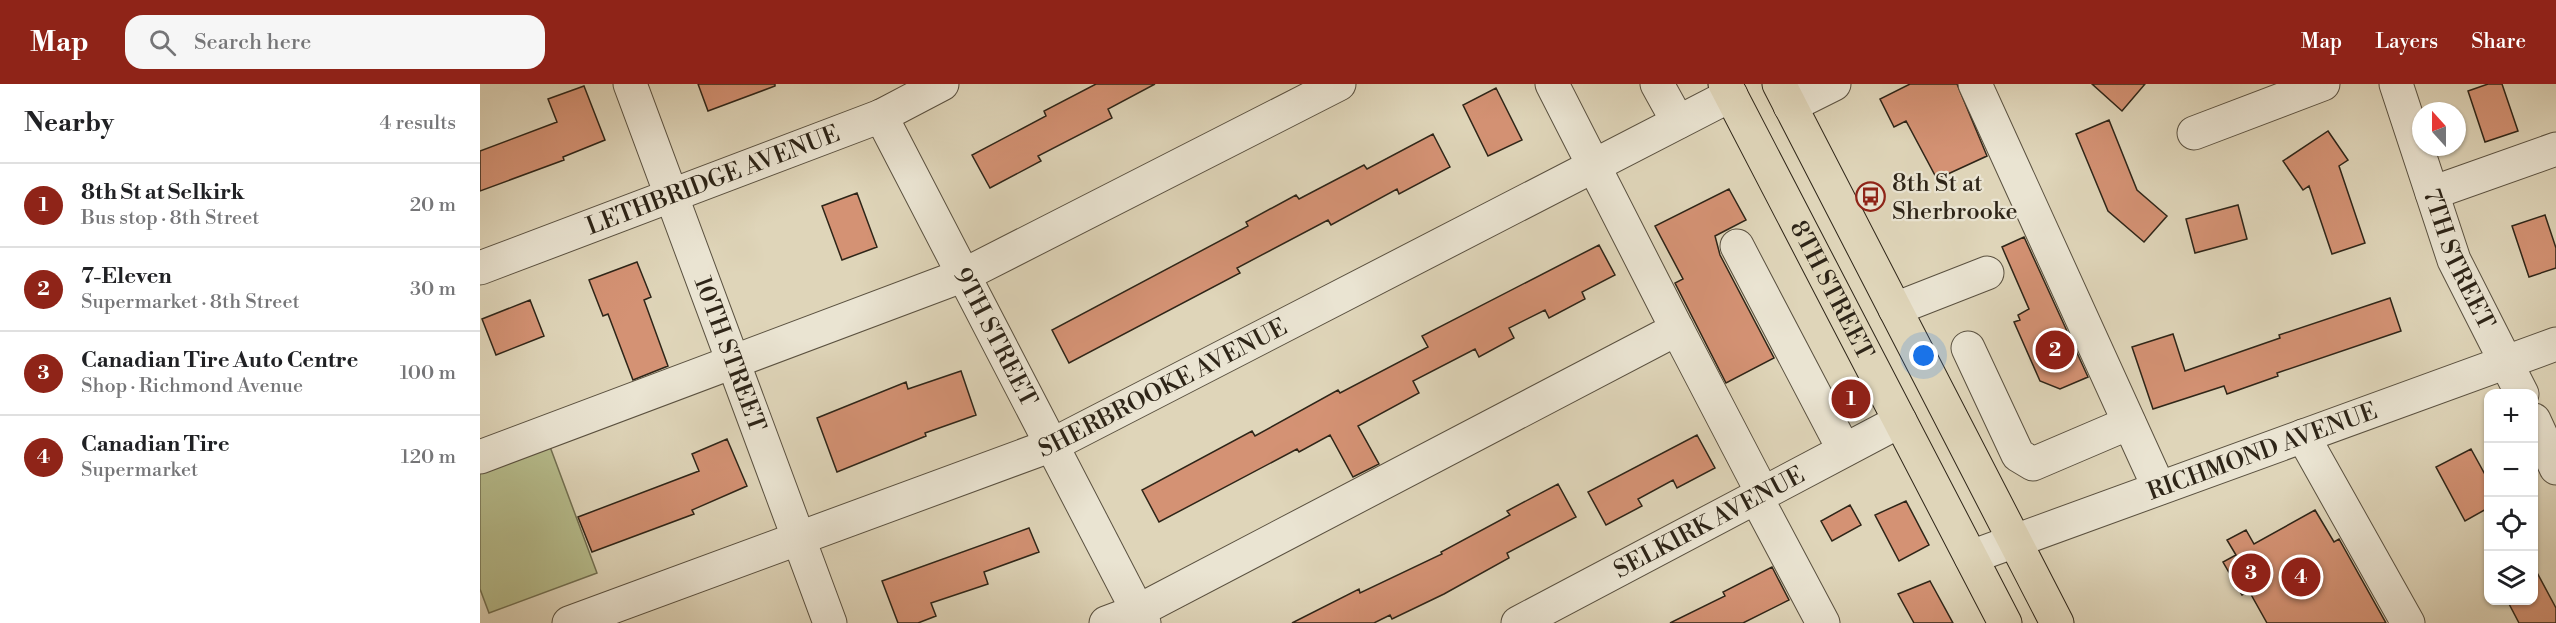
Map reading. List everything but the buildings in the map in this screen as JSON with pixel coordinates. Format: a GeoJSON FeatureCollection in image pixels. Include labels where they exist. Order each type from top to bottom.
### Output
{"type":"FeatureCollection","features":[{"type":"Feature","properties":{"kind":"main road","name":"8TH STREET"},"geometry":{"type":"LineString","coordinates":[[1728,89],[2005,623]]}},
{"type":"Feature","properties":{"kind":"main road","name":"8TH STREET"},"geometry":{"type":"LineString","coordinates":[[1785,95],[2057,623]]}},
{"type":"Feature","properties":{"kind":"street","name":"10TH STREET"},"geometry":{"type":"LineString","coordinates":[[630,84],[830,623]]}},
{"type":"Feature","properties":{"kind":"street","name":"LETHBRIDGE AVENUE"},"geometry":{"type":"LineString","coordinates":[[480,268],[881,116],[942,84]]}},
{"type":"Feature","properties":{"kind":"street"},"geometry":{"type":"LineString","coordinates":[[480,457],[964,275],[1340,84]]}},
{"type":"Feature","properties":{"kind":"street"},"geometry":{"type":"LineString","coordinates":[[1552,84],[1823,623]]}},
{"type":"Feature","properties":{"kind":"street"},"geometry":{"type":"LineString","coordinates":[[1657,84],[1678,122]]}},
{"type":"Feature","properties":{"kind":"street"},"geometry":{"type":"LineString","coordinates":[[1785,95],[1834,84]]}},
{"type":"Feature","properties":{"kind":"street"},"geometry":{"type":"LineString","coordinates":[[1975,84],[2159,488]]}},
{"type":"Feature","properties":{"kind":"street"},"geometry":{"type":"LineString","coordinates":[[2194,133],[2323,84]]}},
{"type":"Feature","properties":{"kind":"street","name":"7TH STREET"},"geometry":{"type":"LineString","coordinates":[[2396,84],[2454,260],[2520,389]]}},
{"type":"Feature","properties":{"kind":"street","name":"SHERBROOKE AVENUE"},"geometry":{"type":"LineString","coordinates":[[569,623],[1052,445],[1678,122],[1728,89]]}},
{"type":"Feature","properties":{"kind":"street","name":"9TH STREET"},"geometry":{"type":"LineString","coordinates":[[881,116],[1141,617]]}},
{"type":"Feature","properties":{"kind":"street"},"geometry":{"type":"LineString","coordinates":[[2432,193],[2556,149]]}},
{"type":"Feature","properties":{"kind":"street"},"geometry":{"type":"LineString","coordinates":[[1737,246],[1844,450]]}},
{"type":"Feature","properties":{"kind":"street"},"geometry":{"type":"LineString","coordinates":[[1895,309],[1988,273]]}},
{"type":"Feature","properties":{"kind":"street"},"geometry":{"type":"LineString","coordinates":[[1106,623],[1141,617],[1677,329]]}},
{"type":"Feature","properties":{"kind":"street","name":"RICHMOND AVENUE"},"geometry":{"type":"LineString","coordinates":[[1971,557],[2556,344]]}},
{"type":"Feature","properties":{"kind":"street"},"geometry":{"type":"LineString","coordinates":[[1968,348],[2018,455],[2033,464],[2129,423]]}},
{"type":"Feature","properties":{"kind":"street"},"geometry":{"type":"LineString","coordinates":[[1953,422],[1994,404]]}},
{"type":"Feature","properties":{"kind":"street","name":"SELKIRK AVENUE"},"geometry":{"type":"LineString","coordinates":[[1518,623],[1900,421]]}},
{"type":"Feature","properties":{"kind":"street"},"geometry":{"type":"LineString","coordinates":[[2538,429],[2556,468]]}},
{"type":"Feature","properties":{"kind":"street"},"geometry":{"type":"LineString","coordinates":[[2303,436],[2408,623]]}},
{"type":"Feature","properties":{"kind":"green space"},"geometry":{"type":"Polygon","coordinates":[[[549,444],[597,573],[489,613],[480,589],[480,469],[549,444]]]}},
{"type":"Feature","properties":{"kind":"place","name":"8th St at Sherbrooke"},"geometry":{"type":"Point","coordinates":[1871,197]}},
{"type":"Feature","properties":{"kind":"place","name":"7-Eleven"},"geometry":{"type":"Point","coordinates":[2055,350]}},
{"type":"Feature","properties":{"kind":"place","name":"8th St at Selkirk"},"geometry":{"type":"Point","coordinates":[1851,399]}},
{"type":"Feature","properties":{"kind":"place","name":"Canadian Tire Auto Centre"},"geometry":{"type":"Point","coordinates":[2251,573]}},
{"type":"Feature","properties":{"kind":"place","name":"Canadian Tire"},"geometry":{"type":"Point","coordinates":[2301,577]}}]}
